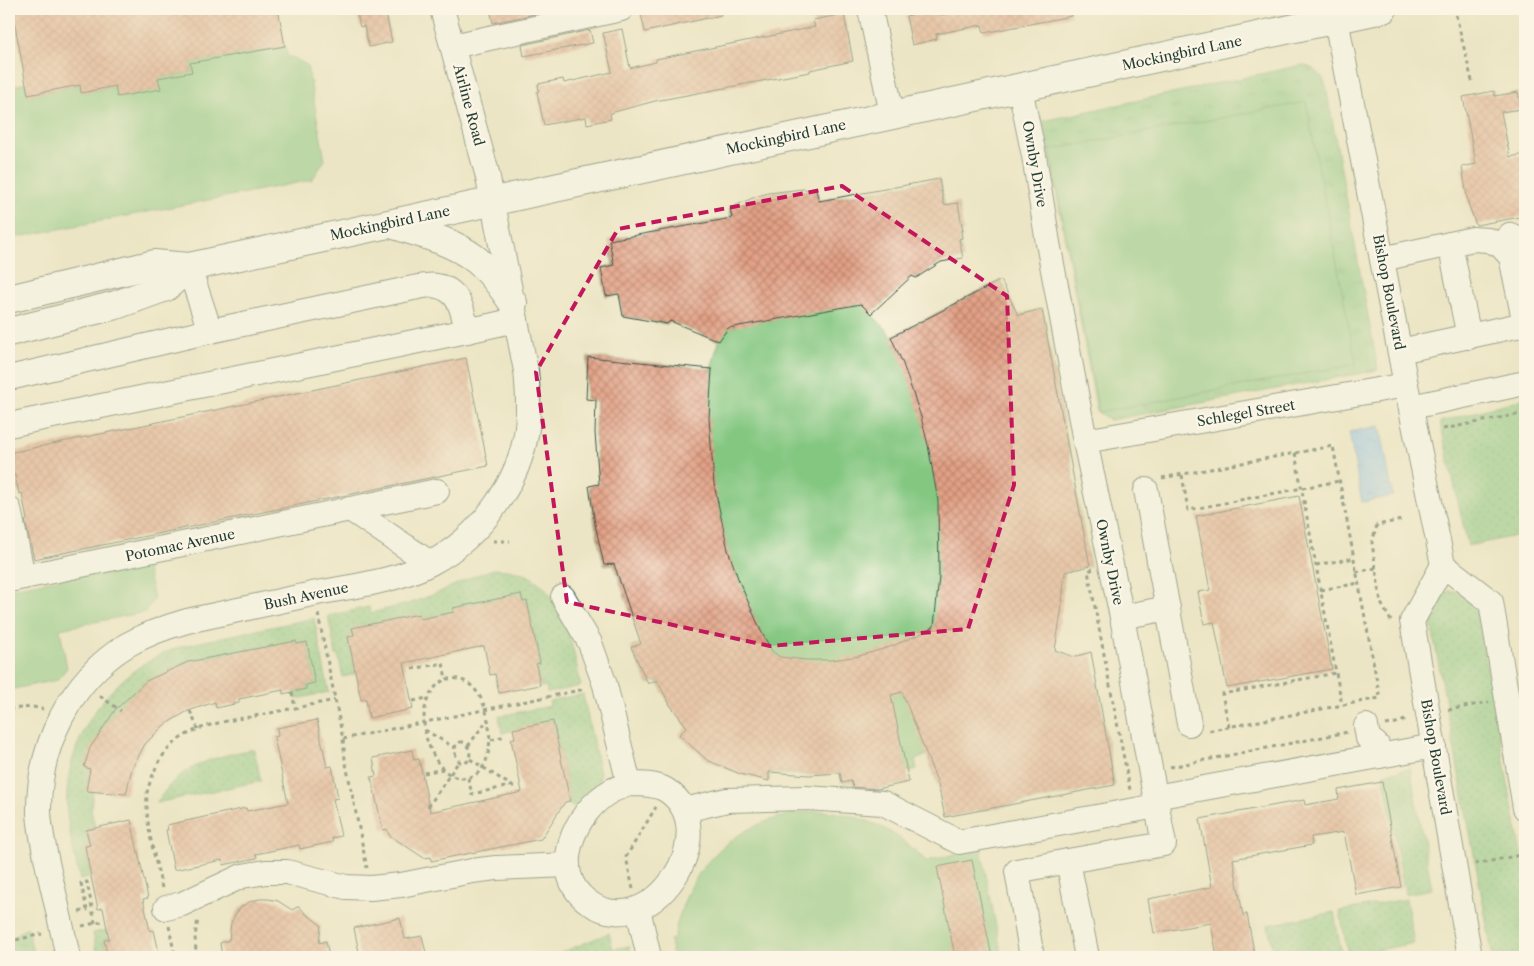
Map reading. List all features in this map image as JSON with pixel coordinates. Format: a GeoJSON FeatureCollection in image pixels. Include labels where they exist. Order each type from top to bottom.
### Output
{"type":"FeatureCollection","features":[{"type":"Feature","properties":{"kind":"main road","name":"Mockingbird Lane"},"geometry":{"type":"LineString","coordinates":[[13,297],[154,264],[189,267],[892,114],[1020,88],[1335,14],[1383,9]]}},
{"type":"Feature","properties":{"kind":"main road"},"geometry":{"type":"LineString","coordinates":[[389,224],[436,239],[474,258],[496,278],[514,311]]}},
{"type":"Feature","properties":{"kind":"main road","name":"Mockingbird Lane"},"geometry":{"type":"LineString","coordinates":[[9,332],[116,305],[158,290],[166,287],[189,267]]}},
{"type":"Feature","properties":{"kind":"street","name":"Airline Road"},"geometry":{"type":"LineString","coordinates":[[442,9],[487,173],[492,201]]}},
{"type":"Feature","properties":{"kind":"street"},"geometry":{"type":"LineString","coordinates":[[453,46],[621,9]]}},
{"type":"Feature","properties":{"kind":"street"},"geometry":{"type":"LineString","coordinates":[[870,9],[892,114]]}},
{"type":"Feature","properties":{"kind":"street","name":"Bishop Boulevard"},"geometry":{"type":"LineString","coordinates":[[1335,14],[1443,565],[1412,620],[1470,957]]}},
{"type":"Feature","properties":{"kind":"street","name":"Ownby Drive"},"geometry":{"type":"LineString","coordinates":[[1020,88],[1085,441],[1122,617],[1164,844],[1068,861]]}},
{"type":"Feature","properties":{"kind":"street","name":"Bush Avenue"},"geometry":{"type":"LineString","coordinates":[[68,957],[43,840],[39,813],[40,782],[50,743],[59,720],[79,690],[108,659],[126,646],[164,628],[196,619],[398,576],[430,563],[456,546],[483,521],[511,479],[520,456],[527,429],[529,404],[526,371],[492,201]]}},
{"type":"Feature","properties":{"kind":"street"},"geometry":{"type":"LineString","coordinates":[[1500,245],[1510,235],[1525,241]]}},
{"type":"Feature","properties":{"kind":"street"},"geometry":{"type":"LineString","coordinates":[[1382,259],[1473,239],[1488,240],[1500,245],[1511,257],[1525,324],[1400,351]]}},
{"type":"Feature","properties":{"kind":"street"},"geometry":{"type":"LineString","coordinates":[[1450,244],[1469,337]]}},
{"type":"Feature","properties":{"kind":"street"},"geometry":{"type":"LineString","coordinates":[[189,267],[210,331]]}},
{"type":"Feature","properties":{"kind":"street"},"geometry":{"type":"LineString","coordinates":[[9,378],[210,331],[413,288],[437,286],[454,293],[463,308],[467,332]]}},
{"type":"Feature","properties":{"kind":"street"},"geometry":{"type":"LineString","coordinates":[[10,420],[467,332],[514,311]]}},
{"type":"Feature","properties":{"kind":"street","name":"Schlegel Street"},"geometry":{"type":"LineString","coordinates":[[1085,441],[1409,396],[1525,383]]}},
{"type":"Feature","properties":{"kind":"street"},"geometry":{"type":"LineString","coordinates":[[1150,485],[1168,608],[1196,728]]}},
{"type":"Feature","properties":{"kind":"street","name":"Potomac Avenue"},"geometry":{"type":"LineString","coordinates":[[18,547],[350,509],[437,491]]}},
{"type":"Feature","properties":{"kind":"street"},"geometry":{"type":"LineString","coordinates":[[9,498],[18,547]]}},
{"type":"Feature","properties":{"kind":"street"},"geometry":{"type":"LineString","coordinates":[[350,509],[430,563]]}},
{"type":"Feature","properties":{"kind":"street"},"geometry":{"type":"LineString","coordinates":[[1443,565],[1491,602],[1525,808]]}},
{"type":"Feature","properties":{"kind":"street"},"geometry":{"type":"LineString","coordinates":[[563,597],[590,643],[605,685],[629,784]]}},
{"type":"Feature","properties":{"kind":"street"},"geometry":{"type":"LineString","coordinates":[[1122,617],[1168,608]]}},
{"type":"Feature","properties":{"kind":"street"},"geometry":{"type":"LineString","coordinates":[[685,810],[727,800],[806,798],[883,803],[959,842],[1156,802],[1375,734],[1434,746]]}},
{"type":"Feature","properties":{"kind":"street"},"geometry":{"type":"LineString","coordinates":[[629,784],[647,784],[665,790],[679,802],[688,817],[687,849],[668,887],[652,902],[638,909],[607,912],[582,898],[572,882],[568,865],[569,847],[585,815],[597,802],[612,790],[629,784]]}},
{"type":"Feature","properties":{"kind":"street"},"geometry":{"type":"LineString","coordinates":[[1032,957],[1017,871],[1068,861],[1087,957]]}},
{"type":"Feature","properties":{"kind":"street"},"geometry":{"type":"LineString","coordinates":[[166,908],[182,904],[242,876],[266,872],[287,872],[346,887],[371,888],[401,885],[496,868],[568,865]]}},
{"type":"Feature","properties":{"kind":"street"},"geometry":{"type":"LineString","coordinates":[[638,909],[649,957]]}},
{"type":"Feature","properties":{"kind":"path"},"geometry":{"type":"LineString","coordinates":[[1456,15],[1472,85]]}},
{"type":"Feature","properties":{"kind":"path"},"geometry":{"type":"LineString","coordinates":[[1443,429],[1525,413]]}},
{"type":"Feature","properties":{"kind":"path"},"geometry":{"type":"LineString","coordinates":[[1150,485],[1182,474],[1333,446],[1340,482],[1380,698],[1228,727],[1196,728]]}},
{"type":"Feature","properties":{"kind":"path"},"geometry":{"type":"LineString","coordinates":[[1295,453],[1342,705]]}},
{"type":"Feature","properties":{"kind":"path"},"geometry":{"type":"LineString","coordinates":[[1182,474],[1188,510],[1340,482]]}},
{"type":"Feature","properties":{"kind":"path"},"geometry":{"type":"LineString","coordinates":[[1391,621],[1381,603],[1372,543],[1378,525],[1402,520]]}},
{"type":"Feature","properties":{"kind":"path"},"geometry":{"type":"LineString","coordinates":[[1316,565],[1354,558]]}},
{"type":"Feature","properties":{"kind":"path"},"geometry":{"type":"LineString","coordinates":[[1356,572],[1376,568]]}},
{"type":"Feature","properties":{"kind":"path"},"geometry":{"type":"LineString","coordinates":[[1321,590],[1359,584]]}},
{"type":"Feature","properties":{"kind":"path"},"geometry":{"type":"LineString","coordinates":[[317,608],[371,888]]}},
{"type":"Feature","properties":{"kind":"path"},"geometry":{"type":"LineString","coordinates":[[412,668],[443,663],[446,679]]}},
{"type":"Feature","properties":{"kind":"path"},"geometry":{"type":"LineString","coordinates":[[1228,727],[1222,694],[1336,673]]}},
{"type":"Feature","properties":{"kind":"path"},"geometry":{"type":"LineString","coordinates":[[458,678],[467,683],[480,698],[488,718],[491,745],[483,767],[468,778],[461,779],[449,775],[443,769],[431,751],[425,730],[425,704],[431,691],[438,683],[446,679],[458,678]]}},
{"type":"Feature","properties":{"kind":"path"},"geometry":{"type":"LineString","coordinates":[[343,739],[605,685]]}},
{"type":"Feature","properties":{"kind":"path"},"geometry":{"type":"LineString","coordinates":[[292,692],[295,708]]}},
{"type":"Feature","properties":{"kind":"path"},"geometry":{"type":"LineString","coordinates":[[100,696],[121,711]]}},
{"type":"Feature","properties":{"kind":"path"},"geometry":{"type":"LineString","coordinates":[[413,701],[428,698]]}},
{"type":"Feature","properties":{"kind":"path"},"geometry":{"type":"LineString","coordinates":[[175,957],[148,824],[147,791],[164,753],[172,744],[185,735],[211,724],[335,700]]}},
{"type":"Feature","properties":{"kind":"path"},"geometry":{"type":"LineString","coordinates":[[1446,710],[1498,700]]}},
{"type":"Feature","properties":{"kind":"path"},"geometry":{"type":"LineString","coordinates":[[9,709],[33,706],[46,710]]}},
{"type":"Feature","properties":{"kind":"path"},"geometry":{"type":"LineString","coordinates":[[190,711],[198,729]]}},
{"type":"Feature","properties":{"kind":"path"},"geometry":{"type":"LineString","coordinates":[[468,746],[488,718]]}},
{"type":"Feature","properties":{"kind":"path"},"geometry":{"type":"LineString","coordinates":[[1165,768],[1375,734],[1408,718]]}},
{"type":"Feature","properties":{"kind":"path"},"geometry":{"type":"LineString","coordinates":[[425,730],[455,748]]}},
{"type":"Feature","properties":{"kind":"path"},"geometry":{"type":"LineString","coordinates":[[491,740],[505,736]]}},
{"type":"Feature","properties":{"kind":"path"},"geometry":{"type":"LineString","coordinates":[[459,761],[455,748],[456,744],[464,742],[468,746],[470,758],[513,787],[472,795],[468,778]]}},
{"type":"Feature","properties":{"kind":"path"},"geometry":{"type":"LineString","coordinates":[[459,761],[467,762],[470,758]]}},
{"type":"Feature","properties":{"kind":"path"},"geometry":{"type":"LineString","coordinates":[[428,807],[459,761]]}},
{"type":"Feature","properties":{"kind":"path"},"geometry":{"type":"LineString","coordinates":[[424,773],[443,769]]}},
{"type":"Feature","properties":{"kind":"path"},"geometry":{"type":"LineString","coordinates":[[638,909],[626,857],[657,805]]}},
{"type":"Feature","properties":{"kind":"path"},"geometry":{"type":"LineString","coordinates":[[1475,864],[1521,855]]}},
{"type":"Feature","properties":{"kind":"path"},"geometry":{"type":"LineString","coordinates":[[79,912],[87,910],[81,883],[87,882],[95,923]]}},
{"type":"Feature","properties":{"kind":"path"},"geometry":{"type":"LineString","coordinates":[[194,957],[196,953],[195,936],[198,920],[207,892]]}},
{"type":"Feature","properties":{"kind":"path"},"geometry":{"type":"LineString","coordinates":[[81,926],[106,920]]}},
{"type":"Feature","properties":{"kind":"path"},"geometry":{"type":"LineString","coordinates":[[10,941],[43,934]]}},
{"type":"Feature","properties":{"kind":"highlighted area"},"geometry":{"type":"Polygon","coordinates":[[[842,186],[1007,296],[1014,485],[968,629],[770,646],[567,602],[536,372],[618,229],[842,186]]]}},
{"type":"Feature","properties":{"kind":"green space"},"geometry":{"type":"Polygon","coordinates":[[[285,46],[288,57],[292,57],[307,65],[325,160],[312,180],[18,237],[9,231],[9,87],[26,83],[28,95],[80,85],[82,93],[115,86],[118,97],[160,89],[158,78],[192,72],[190,63],[285,46]]]}},
{"type":"Feature","properties":{"kind":"green space"},"geometry":{"type":"Polygon","coordinates":[[[1302,65],[1318,72],[1323,78],[1326,87],[1378,370],[1110,420],[1097,412],[1043,121],[1302,65]]]}},
{"type":"Feature","properties":{"kind":"green space"},"geometry":{"type":"Polygon","coordinates":[[[1306,102],[1356,364],[1099,412],[1050,150],[1306,102]]]}},
{"type":"Feature","properties":{"kind":"green space"},"geometry":{"type":"Polygon","coordinates":[[[939,179],[945,205],[958,203],[963,231],[961,232],[962,238],[959,239],[963,258],[954,260],[952,255],[916,278],[912,276],[871,314],[887,330],[891,337],[1001,280],[1018,315],[1042,309],[1090,566],[1065,572],[1055,650],[1074,657],[1091,652],[1115,785],[945,817],[938,784],[927,755],[915,760],[917,769],[905,772],[909,782],[854,794],[854,781],[842,783],[840,773],[809,775],[770,773],[769,781],[740,774],[707,760],[679,735],[687,727],[670,705],[657,681],[648,684],[631,647],[641,643],[614,564],[604,565],[589,486],[599,484],[595,433],[596,400],[586,399],[588,357],[711,369],[719,341],[670,321],[667,324],[623,316],[619,294],[606,296],[601,268],[613,265],[609,240],[731,218],[730,208],[761,195],[782,191],[816,190],[819,201],[939,179]]]}},
{"type":"Feature","properties":{"kind":"green space"},"geometry":{"type":"Polygon","coordinates":[[[1525,398],[1525,534],[1468,546],[1440,422],[1525,398]]]}},
{"type":"Feature","properties":{"kind":"green space"},"geometry":{"type":"Polygon","coordinates":[[[145,561],[154,599],[145,612],[60,629],[67,668],[57,680],[9,690],[9,589],[145,561]]]}},
{"type":"Feature","properties":{"kind":"green space"},"geometry":{"type":"Polygon","coordinates":[[[494,569],[525,574],[541,585],[551,596],[566,624],[581,686],[547,693],[546,686],[540,687],[536,664],[540,663],[527,601],[523,602],[521,594],[453,608],[454,612],[420,619],[419,614],[373,629],[372,624],[353,628],[354,635],[348,637],[356,674],[343,677],[338,655],[336,655],[328,616],[369,607],[371,613],[408,604],[494,569]]]}},
{"type":"Feature","properties":{"kind":"green space"},"geometry":{"type":"Polygon","coordinates":[[[1449,591],[1464,594],[1475,604],[1525,875],[1525,957],[1493,957],[1429,612],[1435,598],[1449,591]]]}},
{"type":"Feature","properties":{"kind":"green space"},"geometry":{"type":"Polygon","coordinates":[[[314,618],[329,692],[296,699],[294,692],[306,689],[306,685],[315,683],[307,642],[297,644],[296,641],[274,645],[268,650],[267,646],[244,650],[245,655],[230,658],[229,653],[206,658],[207,663],[191,666],[188,662],[154,678],[118,707],[90,769],[86,790],[93,791],[91,811],[95,828],[87,830],[90,845],[85,846],[91,877],[80,880],[68,821],[68,786],[73,760],[82,735],[95,712],[111,691],[130,673],[153,659],[177,648],[314,618]]]}},
{"type":"Feature","properties":{"kind":"green space"},"geometry":{"type":"Polygon","coordinates":[[[583,694],[600,774],[596,790],[578,810],[565,802],[570,801],[553,721],[502,733],[499,716],[550,706],[549,701],[583,694]]]}},
{"type":"Feature","properties":{"kind":"green space"},"geometry":{"type":"Polygon","coordinates":[[[254,749],[261,781],[156,803],[171,783],[192,768],[212,759],[254,749]]]}},
{"type":"Feature","properties":{"kind":"green space"},"geometry":{"type":"Polygon","coordinates":[[[1410,768],[1432,889],[1405,894],[1383,774],[1410,768]]]}},
{"type":"Feature","properties":{"kind":"green space"},"geometry":{"type":"Polygon","coordinates":[[[824,811],[854,817],[880,826],[903,841],[926,861],[981,849],[1002,957],[673,957],[670,940],[674,939],[681,911],[692,886],[706,864],[724,846],[744,832],[768,821],[795,814],[824,811]]]}},
{"type":"Feature","properties":{"kind":"green space"},"geometry":{"type":"Polygon","coordinates":[[[1406,899],[1414,943],[1348,956],[1340,911],[1406,899]]]}},
{"type":"Feature","properties":{"kind":"green space"},"geometry":{"type":"Polygon","coordinates":[[[1334,912],[1342,957],[1274,957],[1268,925],[1334,912]]]}},
{"type":"Feature","properties":{"kind":"green space"},"geometry":{"type":"Polygon","coordinates":[[[27,927],[34,957],[9,957],[9,941],[27,927]]]}},
{"type":"Feature","properties":{"kind":"green space"},"geometry":{"type":"Polygon","coordinates":[[[107,930],[109,939],[104,940],[108,957],[98,957],[93,933],[107,930]]]}},
{"type":"Feature","properties":{"kind":"green space"},"geometry":{"type":"Polygon","coordinates":[[[609,933],[613,949],[629,946],[632,957],[568,957],[560,953],[609,933]]]}},
{"type":"Feature","properties":{"kind":"water"},"geometry":{"type":"Polygon","coordinates":[[[1380,426],[1393,496],[1362,502],[1349,432],[1380,426]]]}},
{"type":"Feature","properties":{"kind":"building"},"geometry":{"type":"Polygon","coordinates":[[[12,9],[278,9],[285,46],[190,63],[192,72],[158,78],[161,89],[117,97],[115,86],[81,93],[80,85],[28,95],[12,9]]]}},
{"type":"Feature","properties":{"kind":"building"},"geometry":{"type":"Polygon","coordinates":[[[356,9],[385,9],[392,42],[369,47],[364,26],[360,27],[356,9]]]}},
{"type":"Feature","properties":{"kind":"building"},"geometry":{"type":"Polygon","coordinates":[[[490,9],[558,9],[493,23],[490,9]]]}},
{"type":"Feature","properties":{"kind":"building"},"geometry":{"type":"Polygon","coordinates":[[[666,9],[720,9],[721,15],[645,32],[641,14],[666,9]]]}},
{"type":"Feature","properties":{"kind":"building"},"geometry":{"type":"Polygon","coordinates":[[[940,9],[941,15],[969,11],[969,9],[1070,9],[1071,16],[984,33],[982,25],[936,34],[937,39],[912,45],[906,16],[940,9]]]}},
{"type":"Feature","properties":{"kind":"building"},"geometry":{"type":"Polygon","coordinates":[[[844,14],[853,61],[810,70],[810,72],[655,101],[614,112],[610,114],[611,119],[587,124],[586,117],[544,125],[537,92],[539,91],[538,84],[563,79],[564,83],[612,72],[603,33],[622,29],[630,68],[656,62],[656,59],[815,27],[813,20],[844,14]]]}},
{"type":"Feature","properties":{"kind":"building"},"geometry":{"type":"Polygon","coordinates":[[[590,30],[593,43],[524,56],[522,45],[590,30]]]}},
{"type":"Feature","properties":{"kind":"building"},"geometry":{"type":"Polygon","coordinates":[[[1494,91],[1495,96],[1518,92],[1521,109],[1501,112],[1510,157],[1525,154],[1525,216],[1476,225],[1468,203],[1462,167],[1476,164],[1463,97],[1494,91]]]}},
{"type":"Feature","properties":{"kind":"building"},"geometry":{"type":"Polygon","coordinates":[[[939,179],[944,205],[958,203],[963,231],[961,231],[962,238],[959,239],[963,258],[941,262],[916,278],[912,276],[871,314],[861,304],[728,328],[719,341],[670,321],[667,324],[623,316],[619,294],[606,296],[601,268],[614,265],[609,240],[732,218],[730,208],[768,193],[803,189],[816,190],[819,201],[939,179]]]}},
{"type":"Feature","properties":{"kind":"building"},"geometry":{"type":"Polygon","coordinates":[[[1001,280],[1018,315],[1042,309],[1090,566],[1065,572],[1055,650],[1074,657],[1091,652],[1115,785],[945,817],[938,784],[902,692],[891,695],[909,782],[877,789],[853,787],[851,781],[842,783],[840,773],[809,775],[769,772],[769,781],[740,774],[707,760],[679,735],[687,727],[670,705],[657,680],[648,684],[631,647],[641,644],[614,564],[604,565],[589,486],[599,484],[595,433],[596,400],[586,399],[588,357],[712,369],[709,418],[714,484],[728,550],[739,581],[761,631],[772,651],[780,657],[832,660],[859,656],[890,647],[934,626],[939,577],[938,501],[928,445],[921,417],[903,364],[891,337],[1001,280]]]}},
{"type":"Feature","properties":{"kind":"building"},"geometry":{"type":"Polygon","coordinates":[[[466,358],[488,466],[34,559],[25,521],[27,520],[22,493],[19,494],[9,453],[466,358]]]}},
{"type":"Feature","properties":{"kind":"building"},"geometry":{"type":"Polygon","coordinates":[[[1299,496],[1332,669],[1227,688],[1214,622],[1204,624],[1198,592],[1210,590],[1196,516],[1299,496]]]}},
{"type":"Feature","properties":{"kind":"building"},"geometry":{"type":"Polygon","coordinates":[[[521,594],[523,602],[527,601],[540,663],[536,664],[540,685],[499,693],[495,674],[490,675],[484,646],[404,663],[413,709],[369,718],[366,699],[361,700],[348,637],[354,635],[352,628],[419,614],[420,619],[454,612],[453,608],[521,594]]]}},
{"type":"Feature","properties":{"kind":"building"},"geometry":{"type":"Polygon","coordinates":[[[296,641],[297,644],[307,642],[315,683],[306,685],[306,689],[283,694],[283,690],[239,699],[239,703],[216,708],[215,702],[188,711],[164,725],[145,744],[132,768],[126,794],[86,791],[90,769],[84,767],[90,748],[115,710],[146,681],[188,662],[296,641]]]}},
{"type":"Feature","properties":{"kind":"building"},"geometry":{"type":"Polygon","coordinates":[[[317,720],[327,767],[332,766],[338,798],[333,799],[341,836],[332,838],[333,842],[300,849],[299,845],[256,854],[257,858],[223,865],[222,860],[174,870],[166,830],[168,830],[167,825],[246,808],[247,811],[288,803],[274,737],[278,736],[277,728],[317,720]]]}},
{"type":"Feature","properties":{"kind":"building"},"geometry":{"type":"Polygon","coordinates":[[[553,721],[570,801],[565,802],[541,839],[431,861],[431,857],[424,858],[389,835],[387,829],[383,830],[371,777],[376,776],[373,758],[412,750],[414,760],[419,759],[430,812],[522,792],[511,739],[515,738],[513,729],[553,721]]]}},
{"type":"Feature","properties":{"kind":"building"},"geometry":{"type":"Polygon","coordinates":[[[1382,782],[1401,887],[1356,895],[1344,832],[1311,837],[1312,845],[1233,859],[1243,915],[1247,914],[1255,957],[1217,957],[1211,923],[1154,933],[1148,899],[1212,887],[1200,819],[1304,800],[1305,805],[1339,799],[1338,790],[1382,782]]]}},
{"type":"Feature","properties":{"kind":"building"},"geometry":{"type":"Polygon","coordinates":[[[131,820],[148,898],[143,899],[150,931],[154,930],[160,957],[108,957],[104,940],[109,939],[103,908],[98,909],[91,877],[85,846],[90,845],[86,830],[131,820]]]}},
{"type":"Feature","properties":{"kind":"building"},"geometry":{"type":"Polygon","coordinates":[[[972,860],[992,957],[955,957],[937,867],[972,860]]]}},
{"type":"Feature","properties":{"kind":"building"},"geometry":{"type":"Polygon","coordinates":[[[259,899],[278,901],[292,910],[299,906],[321,925],[319,943],[326,941],[329,957],[222,957],[220,943],[229,940],[231,923],[235,915],[241,907],[259,899]]]}},
{"type":"Feature","properties":{"kind":"building"},"geometry":{"type":"Polygon","coordinates":[[[400,918],[405,939],[422,936],[427,957],[360,957],[354,928],[400,918]]]}}]}
